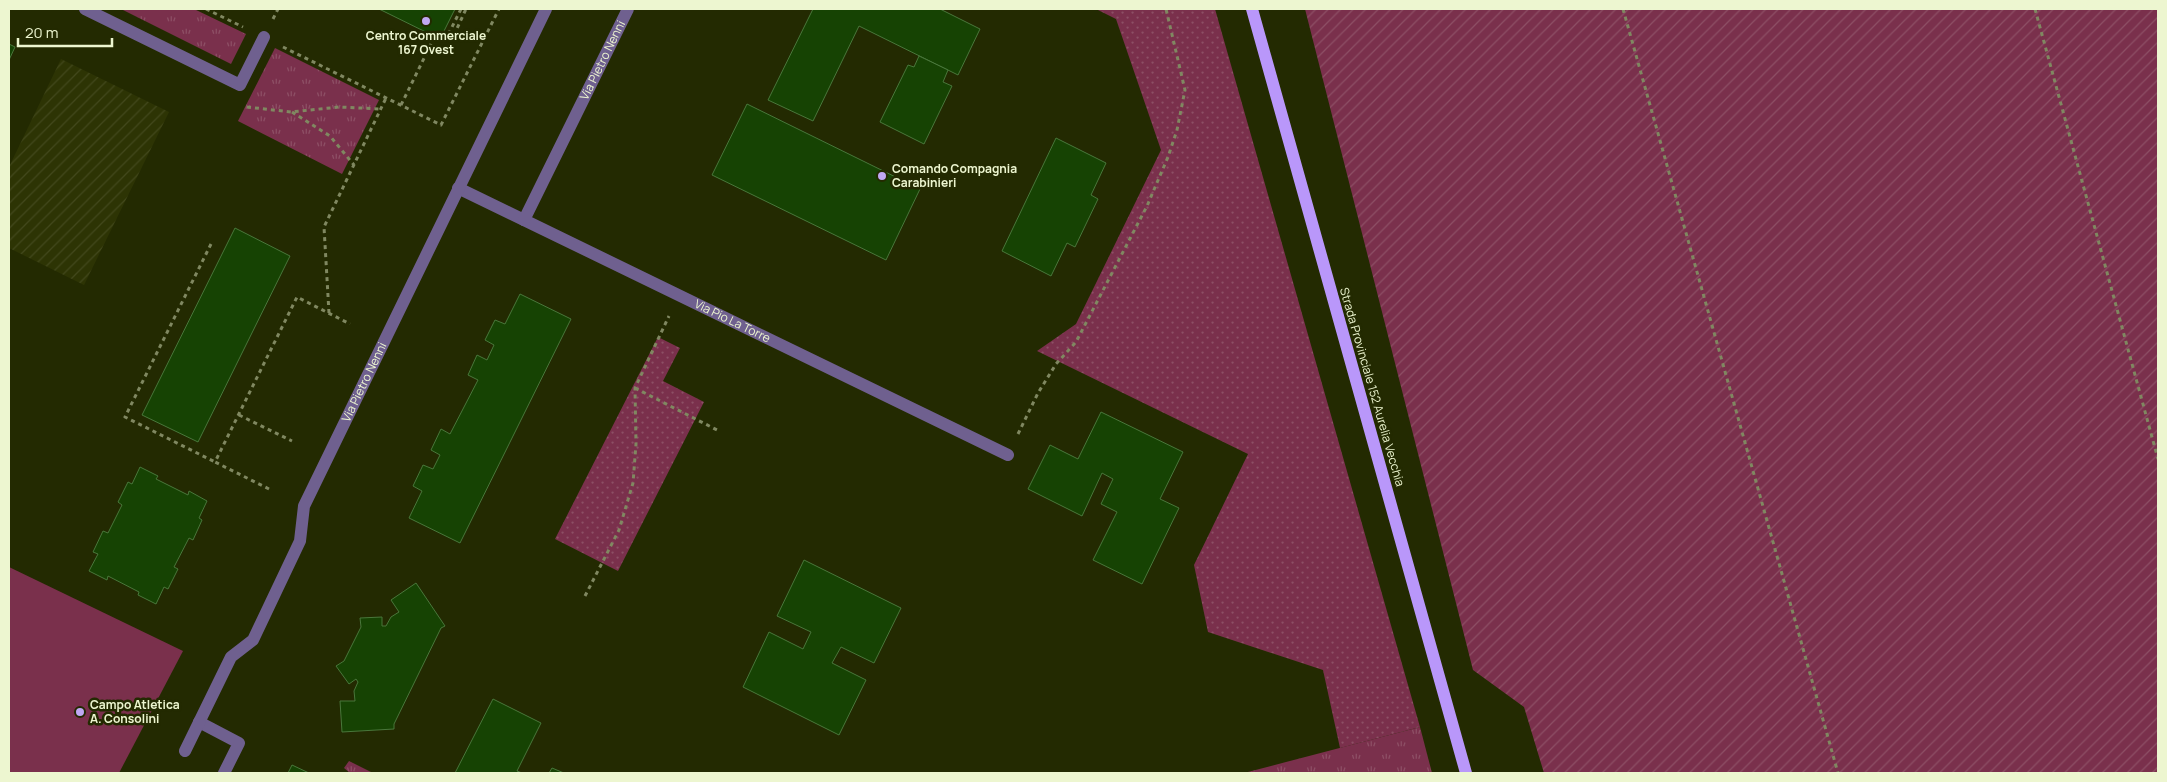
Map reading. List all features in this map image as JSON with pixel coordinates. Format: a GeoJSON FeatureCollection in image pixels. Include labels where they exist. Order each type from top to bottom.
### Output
{"type":"FeatureCollection","features":[{"type":"Feature","properties":{"kind":"main road","name":"Strada Provinciale 152 Aurelia Vecchia"},"geometry":{"type":"LineString","coordinates":[[1252,9],[1466,773]]}},
{"type":"Feature","properties":{"kind":"street"},"geometry":{"type":"LineString","coordinates":[[85,9],[240,85],[264,37]]}},
{"type":"Feature","properties":{"kind":"street","name":"Via Pietro Nenni"},"geometry":{"type":"LineString","coordinates":[[185,751],[231,657],[253,640],[300,541],[304,506],[546,9]]}},
{"type":"Feature","properties":{"kind":"street","name":"Via Pietro Nenni"},"geometry":{"type":"LineString","coordinates":[[524,220],[628,9]]}},
{"type":"Feature","properties":{"kind":"street","name":"Via Pio La Torre"},"geometry":{"type":"LineString","coordinates":[[458,188],[1008,454]]}},
{"type":"Feature","properties":{"kind":"street"},"geometry":{"type":"LineString","coordinates":[[199,722],[239,743],[224,773]]}},
{"type":"Feature","properties":{"kind":"path"},"geometry":{"type":"LineString","coordinates":[[206,9],[441,125],[499,9]]}},
{"type":"Feature","properties":{"kind":"path"},"geometry":{"type":"LineString","coordinates":[[461,9],[449,33],[454,36],[466,9]]}},
{"type":"Feature","properties":{"kind":"path"},"geometry":{"type":"LineString","coordinates":[[1008,454],[1038,393],[1056,364],[1076,342],[1147,206],[1168,158],[1177,130],[1184,90],[1166,9]]}},
{"type":"Feature","properties":{"kind":"path"},"geometry":{"type":"LineString","coordinates":[[1623,9],[1838,773]]}},
{"type":"Feature","properties":{"kind":"path"},"geometry":{"type":"LineString","coordinates":[[2035,9],[2158,459]]}},
{"type":"Feature","properties":{"kind":"path"},"geometry":{"type":"LineString","coordinates":[[401,105],[435,36]]}},
{"type":"Feature","properties":{"kind":"path"},"geometry":{"type":"LineString","coordinates":[[240,85],[244,102],[249,108],[291,112],[339,107],[381,109]]}},
{"type":"Feature","properties":{"kind":"path"},"geometry":{"type":"LineString","coordinates":[[330,314],[324,227],[386,98]]}},
{"type":"Feature","properties":{"kind":"path"},"geometry":{"type":"LineString","coordinates":[[291,112],[330,136],[354,165]]}},
{"type":"Feature","properties":{"kind":"path"},"geometry":{"type":"LineString","coordinates":[[211,244],[125,417],[269,489]]}},
{"type":"Feature","properties":{"kind":"path"},"geometry":{"type":"LineString","coordinates":[[585,596],[619,530],[634,483],[636,444],[635,388],[679,295]]}},
{"type":"Feature","properties":{"kind":"path"},"geometry":{"type":"LineString","coordinates":[[215,462],[297,297],[350,324]]}},
{"type":"Feature","properties":{"kind":"path"},"geometry":{"type":"LineString","coordinates":[[635,388],[719,431]]}},
{"type":"Feature","properties":{"kind":"path"},"geometry":{"type":"LineString","coordinates":[[239,415],[292,442]]}},
{"type":"Feature","properties":{"kind":"shaded area"},"geometry":{"type":"Polygon","coordinates":[[[61,59],[169,112],[84,285],[9,248],[9,167],[61,59]]]}},
{"type":"Feature","properties":{"kind":"green space"},"geometry":{"type":"Polygon","coordinates":[[[121,9],[194,9],[246,34],[231,64],[121,9]]]}},
{"type":"Feature","properties":{"kind":"green space"},"geometry":{"type":"Polygon","coordinates":[[[1096,9],[1215,9],[1420,727],[1340,748],[1323,670],[1208,632],[1194,565],[1248,454],[1037,351],[1076,324],[1161,150],[1116,19],[1096,9]]]}},
{"type":"Feature","properties":{"kind":"green space"},"geometry":{"type":"Polygon","coordinates":[[[1305,9],[2158,9],[2158,773],[1544,773],[1524,707],[1473,670],[1305,9]]]}},
{"type":"Feature","properties":{"kind":"green space"},"geometry":{"type":"Polygon","coordinates":[[[275,48],[379,100],[342,174],[238,121],[275,48]]]}},
{"type":"Feature","properties":{"kind":"green space"},"geometry":{"type":"Polygon","coordinates":[[[658,337],[680,348],[663,381],[704,402],[618,571],[555,539],[658,337]]]}},
{"type":"Feature","properties":{"kind":"green space","name":"Campo Atletica A. Consolini"},"geometry":{"type":"Polygon","coordinates":[[[9,567],[183,651],[119,773],[9,773],[9,567]]]}},
{"type":"Feature","properties":{"kind":"green space"},"geometry":{"type":"Polygon","coordinates":[[[1420,727],[1432,773],[1244,773],[1420,727]]]}},
{"type":"Feature","properties":{"kind":"green space"},"geometry":{"type":"Polygon","coordinates":[[[349,761],[373,773],[350,773],[344,768],[349,761]]]}},
{"type":"Feature","properties":{"kind":"building","name":"Centro Commerciale 167 Ovest"},"geometry":{"type":"Polygon","coordinates":[[[379,9],[455,9],[440,39],[379,9]]]}},
{"type":"Feature","properties":{"kind":"building"},"geometry":{"type":"Polygon","coordinates":[[[813,9],[940,9],[980,29],[958,75],[859,26],[813,121],[768,100],[813,9]]]}},
{"type":"Feature","properties":{"kind":"building"},"geometry":{"type":"Polygon","coordinates":[[[9,44],[15,47],[9,60],[9,44]]]}},
{"type":"Feature","properties":{"kind":"building"},"geometry":{"type":"Polygon","coordinates":[[[919,56],[948,70],[943,82],[952,86],[924,144],[880,122],[908,65],[914,67],[919,56]]]}},
{"type":"Feature","properties":{"kind":"building"},"geometry":{"type":"Polygon","coordinates":[[[747,104],[920,189],[886,260],[712,175],[747,104]]]}},
{"type":"Feature","properties":{"kind":"building"},"geometry":{"type":"Polygon","coordinates":[[[1056,138],[1106,163],[1091,195],[1098,199],[1075,247],[1067,243],[1051,276],[1002,251],[1056,138]]]}},
{"type":"Feature","properties":{"kind":"building"},"geometry":{"type":"Polygon","coordinates":[[[235,228],[290,256],[198,442],[142,415],[235,228]]]}},
{"type":"Feature","properties":{"kind":"building"},"geometry":{"type":"Polygon","coordinates":[[[520,294],[571,319],[460,543],[409,518],[422,491],[413,486],[423,465],[433,469],[440,455],[431,450],[441,429],[450,434],[478,380],[468,375],[477,355],[487,360],[494,345],[485,340],[495,320],[505,324],[520,294]]]}},
{"type":"Feature","properties":{"kind":"building"},"geometry":{"type":"Polygon","coordinates":[[[1101,412],[1183,452],[1160,499],[1179,508],[1142,584],[1093,560],[1117,512],[1101,504],[1113,479],[1102,473],[1082,516],[1028,489],[1050,445],[1078,459],[1101,412]]]}},
{"type":"Feature","properties":{"kind":"building"},"geometry":{"type":"Polygon","coordinates":[[[140,467],[158,476],[156,479],[188,495],[189,491],[207,501],[199,518],[202,520],[193,540],[189,538],[174,567],[178,569],[168,589],[164,587],[156,604],[138,595],[139,592],[108,576],[107,580],[89,571],[98,554],[93,552],[103,531],[108,533],[122,505],[118,502],[128,482],[132,484],[140,467]]]}},
{"type":"Feature","properties":{"kind":"building"},"geometry":{"type":"Polygon","coordinates":[[[804,560],[901,608],[874,663],[841,647],[832,663],[866,680],[839,735],[743,687],[769,632],[803,649],[811,632],[777,616],[804,560]]]}},
{"type":"Feature","properties":{"kind":"building"},"geometry":{"type":"Polygon","coordinates":[[[416,583],[445,626],[441,628],[394,724],[394,729],[342,732],[340,701],[355,701],[354,691],[358,682],[356,679],[349,684],[336,666],[344,661],[361,627],[360,618],[382,617],[382,626],[386,626],[391,617],[399,612],[391,600],[416,583]]]}},
{"type":"Feature","properties":{"kind":"building"},"geometry":{"type":"Polygon","coordinates":[[[493,699],[541,723],[517,771],[522,773],[455,773],[493,699]]]}},
{"type":"Feature","properties":{"kind":"building"},"geometry":{"type":"Polygon","coordinates":[[[292,765],[309,773],[288,773],[292,765]]]}},
{"type":"Feature","properties":{"kind":"building"},"geometry":{"type":"Polygon","coordinates":[[[552,768],[564,773],[549,773],[552,768]]]}},
{"type":"Feature","properties":{"kind":"place","name":"Centro Commerciale 167 Ovest"},"geometry":{"type":"Point","coordinates":[426,21]}},
{"type":"Feature","properties":{"kind":"place","name":"Comando Compagnia Carabinieri"},"geometry":{"type":"Point","coordinates":[882,176]}},
{"type":"Feature","properties":{"kind":"place","name":"Campo Atletica A. Consolini"},"geometry":{"type":"Point","coordinates":[80,712]}}]}
